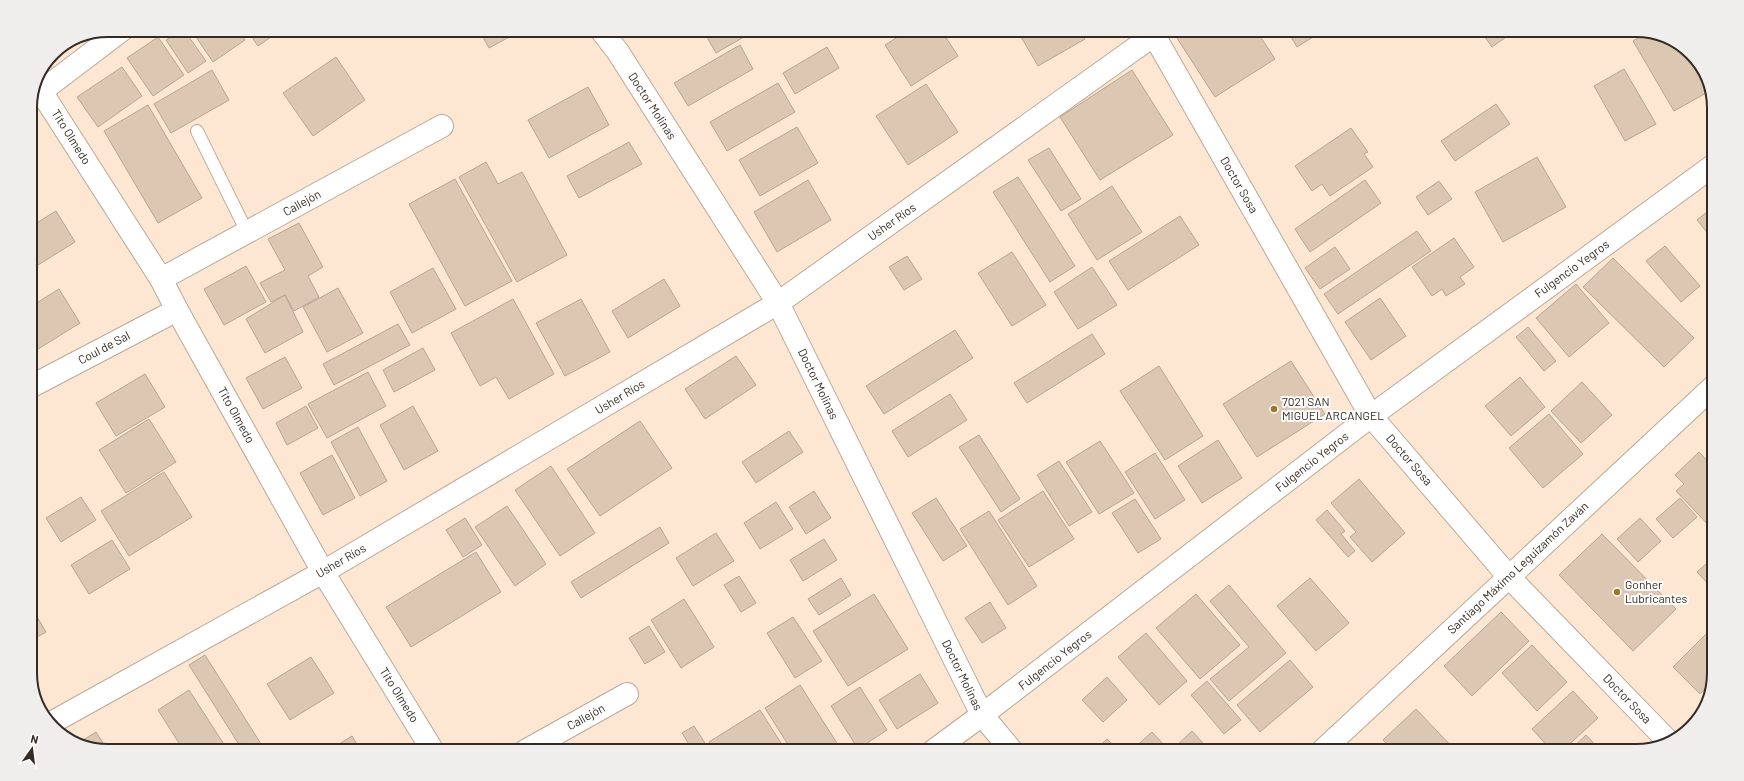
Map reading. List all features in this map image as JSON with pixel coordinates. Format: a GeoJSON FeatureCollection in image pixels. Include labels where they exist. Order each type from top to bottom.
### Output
{"type":"FeatureCollection","features":[{"type":"Feature","properties":{"kind":"street"},"geometry":{"type":"LineString","coordinates":[[39,89],[112,37]]}},
{"type":"Feature","properties":{"kind":"street","name":"Doctor Molinas"},"geometry":{"type":"LineString","coordinates":[[606,37],[618,52],[778,303],[982,715],[1006,744]]}},
{"type":"Feature","properties":{"kind":"street","name":"Usher Ríos"},"geometry":{"type":"LineString","coordinates":[[56,720],[323,572],[778,303],[1149,37]]}},
{"type":"Feature","properties":{"kind":"street","name":"Doctor Sosa"},"geometry":{"type":"LineString","coordinates":[[1159,37],[1371,416],[1509,576],[1664,738]]}},
{"type":"Feature","properties":{"kind":"street","name":"Tito Olmedo"},"geometry":{"type":"LineString","coordinates":[[38,95],[162,279],[177,310],[323,572],[429,744]]}},
{"type":"Feature","properties":{"kind":"street","name":"Callejón"},"geometry":{"type":"LineString","coordinates":[[162,279],[442,126]]}},
{"type":"Feature","properties":{"kind":"street","name":"Fulgencio Yegros"},"geometry":{"type":"LineString","coordinates":[[943,744],[1371,416],[1707,170]]}},
{"type":"Feature","properties":{"kind":"street","name":"Coul de Sal"},"geometry":{"type":"LineString","coordinates":[[37,383],[177,310]]}},
{"type":"Feature","properties":{"kind":"street","name":"Santiago Máximo Leguizamón Zaván"},"geometry":{"type":"LineString","coordinates":[[1329,744],[1707,392]]}},
{"type":"Feature","properties":{"kind":"street","name":"Callejón"},"geometry":{"type":"LineString","coordinates":[[538,744],[627,694]]}},
{"type":"Feature","properties":{"kind":"lane"},"geometry":{"type":"LineString","coordinates":[[197,131],[247,232]]}},
{"type":"Feature","properties":{"kind":"building"},"geometry":{"type":"Polygon","coordinates":[[[158,37],[184,75],[153,96],[127,58],[158,37]]]}},
{"type":"Feature","properties":{"kind":"building"},"geometry":{"type":"Polygon","coordinates":[[[170,37],[189,37],[206,61],[188,73],[166,40],[170,37]]]}},
{"type":"Feature","properties":{"kind":"building"},"geometry":{"type":"Polygon","coordinates":[[[196,37],[243,37],[245,40],[213,62],[196,37]]]}},
{"type":"Feature","properties":{"kind":"building"},"geometry":{"type":"Polygon","coordinates":[[[252,37],[271,37],[258,46],[252,37]]]}},
{"type":"Feature","properties":{"kind":"building"},"geometry":{"type":"Polygon","coordinates":[[[483,37],[509,37],[489,48],[483,37]]]}},
{"type":"Feature","properties":{"kind":"building"},"geometry":{"type":"Polygon","coordinates":[[[707,37],[744,37],[716,53],[707,37]]]}},
{"type":"Feature","properties":{"kind":"building"},"geometry":{"type":"Polygon","coordinates":[[[898,37],[946,37],[958,56],[911,86],[885,45],[898,37]]]}},
{"type":"Feature","properties":{"kind":"building"},"geometry":{"type":"Polygon","coordinates":[[[1021,37],[1084,37],[1085,39],[1038,66],[1021,37]]]}},
{"type":"Feature","properties":{"kind":"building"},"geometry":{"type":"Polygon","coordinates":[[[1176,37],[1261,37],[1275,59],[1215,97],[1176,37]]]}},
{"type":"Feature","properties":{"kind":"building"},"geometry":{"type":"Polygon","coordinates":[[[1291,37],[1313,37],[1297,47],[1291,37]]]}},
{"type":"Feature","properties":{"kind":"building"},"geometry":{"type":"Polygon","coordinates":[[[1485,37],[1506,37],[1492,47],[1485,37]]]}},
{"type":"Feature","properties":{"kind":"building"},"geometry":{"type":"Polygon","coordinates":[[[1639,37],[1650,38],[1672,46],[1695,68],[1700,76],[1706,93],[1674,111],[1633,41],[1639,37]]]}},
{"type":"Feature","properties":{"kind":"building"},"geometry":{"type":"Polygon","coordinates":[[[740,45],[753,69],[688,106],[674,83],[740,45]]]}},
{"type":"Feature","properties":{"kind":"building"},"geometry":{"type":"Polygon","coordinates":[[[827,47],[839,68],[795,94],[783,73],[827,47]]]}},
{"type":"Feature","properties":{"kind":"building"},"geometry":{"type":"Polygon","coordinates":[[[336,57],[365,100],[313,136],[283,93],[336,57]]]}},
{"type":"Feature","properties":{"kind":"building"},"geometry":{"type":"Polygon","coordinates":[[[122,67],[142,96],[98,127],[77,97],[122,67]]]}},
{"type":"Feature","properties":{"kind":"building"},"geometry":{"type":"Polygon","coordinates":[[[1624,69],[1656,124],[1625,141],[1594,86],[1624,69]]]}},
{"type":"Feature","properties":{"kind":"building"},"geometry":{"type":"Polygon","coordinates":[[[212,70],[229,100],[171,133],[154,104],[212,70]]]}},
{"type":"Feature","properties":{"kind":"building"},"geometry":{"type":"Polygon","coordinates":[[[1132,70],[1173,135],[1100,180],[1060,117],[1132,70]]]}},
{"type":"Feature","properties":{"kind":"building"},"geometry":{"type":"Polygon","coordinates":[[[778,83],[795,112],[727,151],[710,122],[778,83]]]}},
{"type":"Feature","properties":{"kind":"building"},"geometry":{"type":"Polygon","coordinates":[[[926,84],[958,132],[908,165],[876,116],[926,84]]]}},
{"type":"Feature","properties":{"kind":"building"},"geometry":{"type":"Polygon","coordinates":[[[588,87],[609,125],[549,158],[528,120],[588,87]]]}},
{"type":"Feature","properties":{"kind":"building"},"geometry":{"type":"Polygon","coordinates":[[[1496,104],[1510,124],[1455,161],[1441,141],[1496,104]]]}},
{"type":"Feature","properties":{"kind":"building"},"geometry":{"type":"Polygon","coordinates":[[[148,105],[202,198],[158,223],[104,131],[148,105]]]}},
{"type":"Feature","properties":{"kind":"building"},"geometry":{"type":"Polygon","coordinates":[[[797,127],[818,163],[760,196],[739,160],[797,127]]]}},
{"type":"Feature","properties":{"kind":"building"},"geometry":{"type":"Polygon","coordinates":[[[1351,128],[1368,152],[1364,154],[1373,167],[1330,196],[1322,184],[1312,191],[1295,166],[1351,128]]]}},
{"type":"Feature","properties":{"kind":"building"},"geometry":{"type":"Polygon","coordinates":[[[629,142],[642,164],[579,198],[567,176],[629,142]]]}},
{"type":"Feature","properties":{"kind":"building"},"geometry":{"type":"Polygon","coordinates":[[[1049,148],[1081,199],[1061,211],[1028,160],[1049,148]]]}},
{"type":"Feature","properties":{"kind":"building"},"geometry":{"type":"Polygon","coordinates":[[[1537,157],[1566,207],[1503,242],[1475,192],[1537,157]]]}},
{"type":"Feature","properties":{"kind":"building"},"geometry":{"type":"Polygon","coordinates":[[[486,162],[498,184],[522,172],[567,255],[517,282],[459,177],[486,162]]]}},
{"type":"Feature","properties":{"kind":"building"},"geometry":{"type":"Polygon","coordinates":[[[1018,177],[1075,266],[1050,282],[993,192],[1018,177]]]}},
{"type":"Feature","properties":{"kind":"building"},"geometry":{"type":"Polygon","coordinates":[[[455,179],[512,281],[465,306],[409,204],[455,179]]]}},
{"type":"Feature","properties":{"kind":"building"},"geometry":{"type":"Polygon","coordinates":[[[808,180],[831,220],[777,252],[754,212],[808,180]]]}},
{"type":"Feature","properties":{"kind":"building"},"geometry":{"type":"Polygon","coordinates":[[[1365,180],[1381,203],[1310,252],[1295,229],[1365,180]]]}},
{"type":"Feature","properties":{"kind":"building"},"geometry":{"type":"Polygon","coordinates":[[[1439,181],[1452,199],[1428,215],[1416,197],[1439,181]]]}},
{"type":"Feature","properties":{"kind":"building"},"geometry":{"type":"Polygon","coordinates":[[[1112,186],[1142,232],[1097,260],[1068,214],[1112,186]]]}},
{"type":"Feature","properties":{"kind":"building"},"geometry":{"type":"Polygon","coordinates":[[[56,211],[75,242],[37,266],[37,223],[56,211]]]}},
{"type":"Feature","properties":{"kind":"building"},"geometry":{"type":"Polygon","coordinates":[[[1707,212],[1707,232],[1697,220],[1707,212]]]}},
{"type":"Feature","properties":{"kind":"building"},"geometry":{"type":"Polygon","coordinates":[[[1180,216],[1199,245],[1128,290],[1109,261],[1180,216]]]}},
{"type":"Feature","properties":{"kind":"building"},"geometry":{"type":"Polygon","coordinates":[[[299,223],[323,267],[308,276],[319,297],[294,311],[285,295],[271,302],[260,283],[285,270],[268,239],[299,223]]]}},
{"type":"Feature","properties":{"kind":"building"},"geometry":{"type":"Polygon","coordinates":[[[1417,231],[1431,251],[1338,314],[1324,294],[1417,231]]]}},
{"type":"Feature","properties":{"kind":"building"},"geometry":{"type":"Polygon","coordinates":[[[1454,238],[1474,267],[1460,277],[1465,284],[1446,296],[1442,289],[1432,296],[1412,267],[1454,238]]]}},
{"type":"Feature","properties":{"kind":"building"},"geometry":{"type":"Polygon","coordinates":[[[1665,246],[1700,286],[1681,302],[1646,261],[1665,246]]]}},
{"type":"Feature","properties":{"kind":"building"},"geometry":{"type":"Polygon","coordinates":[[[1335,247],[1350,269],[1320,289],[1305,268],[1335,247]]]}},
{"type":"Feature","properties":{"kind":"building"},"geometry":{"type":"Polygon","coordinates":[[[1012,252],[1046,305],[1012,326],[978,273],[1012,252]]]}},
{"type":"Feature","properties":{"kind":"building"},"geometry":{"type":"Polygon","coordinates":[[[907,256],[922,279],[904,290],[889,267],[907,256]]]}},
{"type":"Feature","properties":{"kind":"building"},"geometry":{"type":"Polygon","coordinates":[[[1613,258],[1694,338],[1664,367],[1583,287],[1613,258]]]}},
{"type":"Feature","properties":{"kind":"building"},"geometry":{"type":"Polygon","coordinates":[[[246,266],[266,302],[224,325],[204,289],[246,266]]]}},
{"type":"Feature","properties":{"kind":"building"},"geometry":{"type":"Polygon","coordinates":[[[1092,267],[1117,305],[1078,329],[1054,292],[1092,267]]]}},
{"type":"Feature","properties":{"kind":"building"},"geometry":{"type":"Polygon","coordinates":[[[433,268],[456,309],[412,333],[390,292],[433,268]]]}},
{"type":"Feature","properties":{"kind":"building"},"geometry":{"type":"Polygon","coordinates":[[[664,279],[680,306],[628,338],[612,311],[664,279]]]}},
{"type":"Feature","properties":{"kind":"building"},"geometry":{"type":"Polygon","coordinates":[[[1576,284],[1609,323],[1569,357],[1536,318],[1576,284]]]}},
{"type":"Feature","properties":{"kind":"building"},"geometry":{"type":"Polygon","coordinates":[[[338,288],[363,333],[327,352],[303,307],[338,288]]]}},
{"type":"Feature","properties":{"kind":"building"},"geometry":{"type":"Polygon","coordinates":[[[59,289],[80,323],[37,350],[37,303],[59,289]]]}},
{"type":"Feature","properties":{"kind":"building"},"geometry":{"type":"Polygon","coordinates":[[[285,295],[303,332],[265,353],[246,319],[285,295]]]}},
{"type":"Feature","properties":{"kind":"building"},"geometry":{"type":"Polygon","coordinates":[[[1380,298],[1406,336],[1371,360],[1345,322],[1380,298]]]}},
{"type":"Feature","properties":{"kind":"building"},"geometry":{"type":"Polygon","coordinates":[[[513,299],[554,374],[509,399],[496,377],[480,386],[451,333],[513,299]]]}},
{"type":"Feature","properties":{"kind":"building"},"geometry":{"type":"Polygon","coordinates":[[[581,299],[610,352],[565,376],[536,323],[581,299]]]}},
{"type":"Feature","properties":{"kind":"building"},"geometry":{"type":"Polygon","coordinates":[[[398,324],[410,345],[334,385],[323,364],[398,324]]]}},
{"type":"Feature","properties":{"kind":"building"},"geometry":{"type":"Polygon","coordinates":[[[1528,327],[1556,361],[1544,371],[1516,337],[1528,327]]]}},
{"type":"Feature","properties":{"kind":"building"},"geometry":{"type":"Polygon","coordinates":[[[955,330],[973,358],[884,414],[866,386],[955,330]]]}},
{"type":"Feature","properties":{"kind":"building"},"geometry":{"type":"Polygon","coordinates":[[[1092,334],[1105,354],[1027,403],[1014,383],[1092,334]]]}},
{"type":"Feature","properties":{"kind":"building"},"geometry":{"type":"Polygon","coordinates":[[[423,348],[435,370],[394,392],[383,370],[423,348]]]}},
{"type":"Feature","properties":{"kind":"building"},"geometry":{"type":"Polygon","coordinates":[[[736,356],[756,385],[705,419],[685,389],[736,356]]]}},
{"type":"Feature","properties":{"kind":"building"},"geometry":{"type":"Polygon","coordinates":[[[285,357],[302,388],[263,409],[246,378],[285,357]]]}},
{"type":"Feature","properties":{"kind":"building","name":"7021 SAN MIGUEL ARCANGEL"},"geometry":{"type":"Polygon","coordinates":[[[1291,361],[1325,414],[1257,457],[1223,404],[1291,361]]]}},
{"type":"Feature","properties":{"kind":"building"},"geometry":{"type":"Polygon","coordinates":[[[1159,366],[1203,436],[1165,460],[1120,391],[1159,366]]]}},
{"type":"Feature","properties":{"kind":"building"},"geometry":{"type":"Polygon","coordinates":[[[368,372],[386,406],[327,438],[308,404],[368,372]]]}},
{"type":"Feature","properties":{"kind":"building"},"geometry":{"type":"Polygon","coordinates":[[[145,374],[165,407],[116,436],[96,403],[145,374]]]}},
{"type":"Feature","properties":{"kind":"building"},"geometry":{"type":"Polygon","coordinates":[[[1520,377],[1545,407],[1511,436],[1485,406],[1520,377]]]}},
{"type":"Feature","properties":{"kind":"building"},"geometry":{"type":"Polygon","coordinates":[[[1582,382],[1612,415],[1581,443],[1551,411],[1582,382]]]}},
{"type":"Feature","properties":{"kind":"building"},"geometry":{"type":"Polygon","coordinates":[[[950,394],[967,420],[908,457],[892,431],[950,394]]]}},
{"type":"Feature","properties":{"kind":"building"},"geometry":{"type":"Polygon","coordinates":[[[306,406],[318,428],[287,445],[276,423],[306,406]]]}},
{"type":"Feature","properties":{"kind":"building"},"geometry":{"type":"Polygon","coordinates":[[[413,406],[438,451],[404,470],[380,425],[413,406]]]}},
{"type":"Feature","properties":{"kind":"building"},"geometry":{"type":"Polygon","coordinates":[[[1549,414],[1583,454],[1543,488],[1509,448],[1549,414]]]}},
{"type":"Feature","properties":{"kind":"building"},"geometry":{"type":"Polygon","coordinates":[[[149,419],[176,462],[126,493],[99,450],[149,419]]]}},
{"type":"Feature","properties":{"kind":"building"},"geometry":{"type":"Polygon","coordinates":[[[640,421],[672,468],[600,516],[567,469],[640,421]]]}},
{"type":"Feature","properties":{"kind":"building"},"geometry":{"type":"Polygon","coordinates":[[[358,427],[387,481],[360,496],[331,442],[358,427]]]}},
{"type":"Feature","properties":{"kind":"building"},"geometry":{"type":"Polygon","coordinates":[[[789,431],[803,452],[756,483],[742,462],[789,431]]]}},
{"type":"Feature","properties":{"kind":"building"},"geometry":{"type":"Polygon","coordinates":[[[979,435],[1020,499],[1001,512],[959,447],[979,435]]]}},
{"type":"Feature","properties":{"kind":"building"},"geometry":{"type":"Polygon","coordinates":[[[1218,440],[1242,478],[1202,503],[1178,466],[1218,440]]]}},
{"type":"Feature","properties":{"kind":"building"},"geometry":{"type":"Polygon","coordinates":[[[1100,441],[1134,493],[1099,514],[1066,462],[1100,441]]]}},
{"type":"Feature","properties":{"kind":"building"},"geometry":{"type":"Polygon","coordinates":[[[1699,452],[1707,461],[1707,524],[1676,491],[1684,484],[1675,475],[1699,452]]]}},
{"type":"Feature","properties":{"kind":"building"},"geometry":{"type":"Polygon","coordinates":[[[1155,453],[1185,500],[1155,519],[1125,472],[1155,453]]]}},
{"type":"Feature","properties":{"kind":"building"},"geometry":{"type":"Polygon","coordinates":[[[332,455],[355,498],[323,515],[300,473],[332,455]]]}},
{"type":"Feature","properties":{"kind":"building"},"geometry":{"type":"Polygon","coordinates":[[[1059,461],[1092,512],[1069,526],[1037,475],[1059,461]]]}},
{"type":"Feature","properties":{"kind":"building"},"geometry":{"type":"Polygon","coordinates":[[[551,466],[595,533],[560,556],[515,490],[551,466]]]}},
{"type":"Feature","properties":{"kind":"building"},"geometry":{"type":"Polygon","coordinates":[[[164,472],[192,517],[129,556],[101,511],[164,472]]]}},
{"type":"Feature","properties":{"kind":"building"},"geometry":{"type":"Polygon","coordinates":[[[1359,479],[1405,533],[1372,562],[1350,537],[1356,532],[1331,503],[1359,479]]]}},
{"type":"Feature","properties":{"kind":"building"},"geometry":{"type":"Polygon","coordinates":[[[814,491],[831,518],[806,534],[789,507],[814,491]]]}},
{"type":"Feature","properties":{"kind":"building"},"geometry":{"type":"Polygon","coordinates":[[[1043,491],[1074,539],[1029,567],[998,520],[1043,491]]]}},
{"type":"Feature","properties":{"kind":"building"},"geometry":{"type":"Polygon","coordinates":[[[81,497],[96,520],[61,542],[46,518],[81,497]]]}},
{"type":"Feature","properties":{"kind":"building"},"geometry":{"type":"Polygon","coordinates":[[[936,498],[967,546],[943,561],[912,513],[936,498]]]}},
{"type":"Feature","properties":{"kind":"building"},"geometry":{"type":"Polygon","coordinates":[[[1680,498],[1697,517],[1673,538],[1656,519],[1680,498]]]}},
{"type":"Feature","properties":{"kind":"building"},"geometry":{"type":"Polygon","coordinates":[[[1135,499],[1161,539],[1138,553],[1112,513],[1135,499]]]}},
{"type":"Feature","properties":{"kind":"building"},"geometry":{"type":"Polygon","coordinates":[[[776,502],[793,529],[760,549],[744,523],[776,502]]]}},
{"type":"Feature","properties":{"kind":"building"},"geometry":{"type":"Polygon","coordinates":[[[507,506],[546,564],[515,586],[475,527],[507,506]]]}},
{"type":"Feature","properties":{"kind":"building"},"geometry":{"type":"Polygon","coordinates":[[[1327,510],[1345,531],[1341,534],[1355,551],[1348,557],[1316,520],[1327,510]]]}},
{"type":"Feature","properties":{"kind":"building"},"geometry":{"type":"Polygon","coordinates":[[[989,511],[1037,586],[1008,605],[960,529],[989,511]]]}},
{"type":"Feature","properties":{"kind":"building"},"geometry":{"type":"Polygon","coordinates":[[[465,518],[482,545],[463,557],[446,530],[465,518]]]}},
{"type":"Feature","properties":{"kind":"building"},"geometry":{"type":"Polygon","coordinates":[[[1640,518],[1661,541],[1638,562],[1617,539],[1640,518]]]}},
{"type":"Feature","properties":{"kind":"building"},"geometry":{"type":"Polygon","coordinates":[[[660,527],[669,543],[581,598],[571,582],[660,527]]]}},
{"type":"Feature","properties":{"kind":"building"},"geometry":{"type":"Polygon","coordinates":[[[716,533],[734,561],[693,586],[676,558],[716,533]]]}},
{"type":"Feature","properties":{"kind":"building","name":"Gonher Lubricantes"},"geometry":{"type":"Polygon","coordinates":[[[1602,534],[1676,609],[1633,651],[1559,575],[1602,534]]]}},
{"type":"Feature","properties":{"kind":"building"},"geometry":{"type":"Polygon","coordinates":[[[824,539],[837,560],[803,581],[790,560],[824,539]]]}},
{"type":"Feature","properties":{"kind":"building"},"geometry":{"type":"Polygon","coordinates":[[[112,540],[130,569],[89,594],[71,565],[112,540]]]}},
{"type":"Feature","properties":{"kind":"building"},"geometry":{"type":"Polygon","coordinates":[[[476,552],[501,592],[411,647],[386,607],[476,552]]]}},
{"type":"Feature","properties":{"kind":"building"},"geometry":{"type":"Polygon","coordinates":[[[1707,563],[1707,583],[1697,572],[1707,563]]]}},
{"type":"Feature","properties":{"kind":"building"},"geometry":{"type":"Polygon","coordinates":[[[739,576],[756,603],[741,612],[724,585],[739,576]]]}},
{"type":"Feature","properties":{"kind":"building"},"geometry":{"type":"Polygon","coordinates":[[[841,578],[851,595],[819,615],[808,599],[841,578]]]}},
{"type":"Feature","properties":{"kind":"building"},"geometry":{"type":"Polygon","coordinates":[[[1310,578],[1349,623],[1316,651],[1277,606],[1310,578]]]}},
{"type":"Feature","properties":{"kind":"building"},"geometry":{"type":"Polygon","coordinates":[[[1229,585],[1286,653],[1229,701],[1210,679],[1249,647],[1210,601],[1229,585]]]}},
{"type":"Feature","properties":{"kind":"building"},"geometry":{"type":"Polygon","coordinates":[[[874,594],[908,649],[848,686],[813,631],[874,594]]]}},
{"type":"Feature","properties":{"kind":"building"},"geometry":{"type":"Polygon","coordinates":[[[1196,594],[1240,645],[1200,679],[1156,628],[1196,594]]]}},
{"type":"Feature","properties":{"kind":"building"},"geometry":{"type":"Polygon","coordinates":[[[684,599],[714,647],[681,668],[651,620],[684,599]]]}},
{"type":"Feature","properties":{"kind":"building"},"geometry":{"type":"Polygon","coordinates":[[[990,602],[1006,628],[982,643],[965,618],[990,602]]]}},
{"type":"Feature","properties":{"kind":"building"},"geometry":{"type":"Polygon","coordinates":[[[1501,612],[1529,641],[1472,696],[1444,666],[1501,612]]]}},
{"type":"Feature","properties":{"kind":"building"},"geometry":{"type":"Polygon","coordinates":[[[37,617],[46,632],[37,637],[37,617]]]}},
{"type":"Feature","properties":{"kind":"building"},"geometry":{"type":"Polygon","coordinates":[[[793,617],[822,661],[795,678],[767,633],[793,617]]]}},
{"type":"Feature","properties":{"kind":"building"},"geometry":{"type":"Polygon","coordinates":[[[649,626],[665,652],[645,664],[629,638],[649,626]]]}},
{"type":"Feature","properties":{"kind":"building"},"geometry":{"type":"Polygon","coordinates":[[[1146,633],[1187,681],[1159,705],[1118,657],[1146,633]]]}},
{"type":"Feature","properties":{"kind":"building"},"geometry":{"type":"Polygon","coordinates":[[[1707,633],[1706,687],[1700,694],[1673,667],[1707,633]]]}},
{"type":"Feature","properties":{"kind":"building"},"geometry":{"type":"Polygon","coordinates":[[[1532,645],[1567,682],[1537,711],[1502,673],[1532,645]]]}},
{"type":"Feature","properties":{"kind":"building"},"geometry":{"type":"Polygon","coordinates":[[[205,655],[261,744],[239,744],[189,665],[205,655]]]}},
{"type":"Feature","properties":{"kind":"building"},"geometry":{"type":"Polygon","coordinates":[[[311,657],[334,693],[290,720],[267,684],[311,657]]]}},
{"type":"Feature","properties":{"kind":"building"},"geometry":{"type":"Polygon","coordinates":[[[1290,660],[1313,687],[1260,732],[1237,705],[1290,660]]]}},
{"type":"Feature","properties":{"kind":"building"},"geometry":{"type":"Polygon","coordinates":[[[920,674],[938,703],[897,729],[879,700],[920,674]]]}},
{"type":"Feature","properties":{"kind":"building"},"geometry":{"type":"Polygon","coordinates":[[[1107,677],[1127,700],[1103,722],[1082,700],[1107,677]]]}},
{"type":"Feature","properties":{"kind":"building"},"geometry":{"type":"Polygon","coordinates":[[[1207,681],[1241,720],[1224,734],[1191,695],[1207,681]]]}},
{"type":"Feature","properties":{"kind":"building"},"geometry":{"type":"Polygon","coordinates":[[[800,685],[838,744],[788,744],[765,708],[800,685]]]}},
{"type":"Feature","properties":{"kind":"building"},"geometry":{"type":"Polygon","coordinates":[[[860,687],[887,730],[866,744],[855,744],[831,706],[860,687]]]}},
{"type":"Feature","properties":{"kind":"building"},"geometry":{"type":"Polygon","coordinates":[[[189,690],[224,744],[180,744],[158,710],[189,690]]]}},
{"type":"Feature","properties":{"kind":"building"},"geometry":{"type":"Polygon","coordinates":[[[1573,691],[1598,718],[1570,744],[1546,744],[1532,729],[1573,691]]]}},
{"type":"Feature","properties":{"kind":"building"},"geometry":{"type":"Polygon","coordinates":[[[1416,709],[1449,744],[1387,744],[1383,740],[1416,709]]]}},
{"type":"Feature","properties":{"kind":"building"},"geometry":{"type":"Polygon","coordinates":[[[760,710],[782,744],[710,744],[709,742],[760,710]]]}},
{"type":"Feature","properties":{"kind":"building"},"geometry":{"type":"Polygon","coordinates":[[[694,726],[706,744],[689,744],[682,733],[694,726]]]}},
{"type":"Feature","properties":{"kind":"building"},"geometry":{"type":"Polygon","coordinates":[[[1192,731],[1204,744],[1178,744],[1192,731]]]}},
{"type":"Feature","properties":{"kind":"building"},"geometry":{"type":"Polygon","coordinates":[[[96,732],[104,744],[89,742],[83,740],[96,732]]]}},
{"type":"Feature","properties":{"kind":"building"},"geometry":{"type":"Polygon","coordinates":[[[1152,732],[1163,744],[1139,744],[1152,732]]]}},
{"type":"Feature","properties":{"kind":"building"},"geometry":{"type":"Polygon","coordinates":[[[1586,735],[1594,744],[1576,744],[1586,735]]]}},
{"type":"Feature","properties":{"kind":"building"},"geometry":{"type":"Polygon","coordinates":[[[352,736],[357,744],[339,744],[352,736]]]}},
{"type":"Feature","properties":{"kind":"building"},"geometry":{"type":"Polygon","coordinates":[[[1107,739],[1112,744],[1102,744],[1107,739]]]}},
{"type":"Feature","properties":{"kind":"place","name":"7021 SAN MIGUEL ARCANGEL"},"geometry":{"type":"Point","coordinates":[1274,409]}},
{"type":"Feature","properties":{"kind":"place","name":"Gonher Lubricantes"},"geometry":{"type":"Point","coordinates":[1617,592]}}]}
